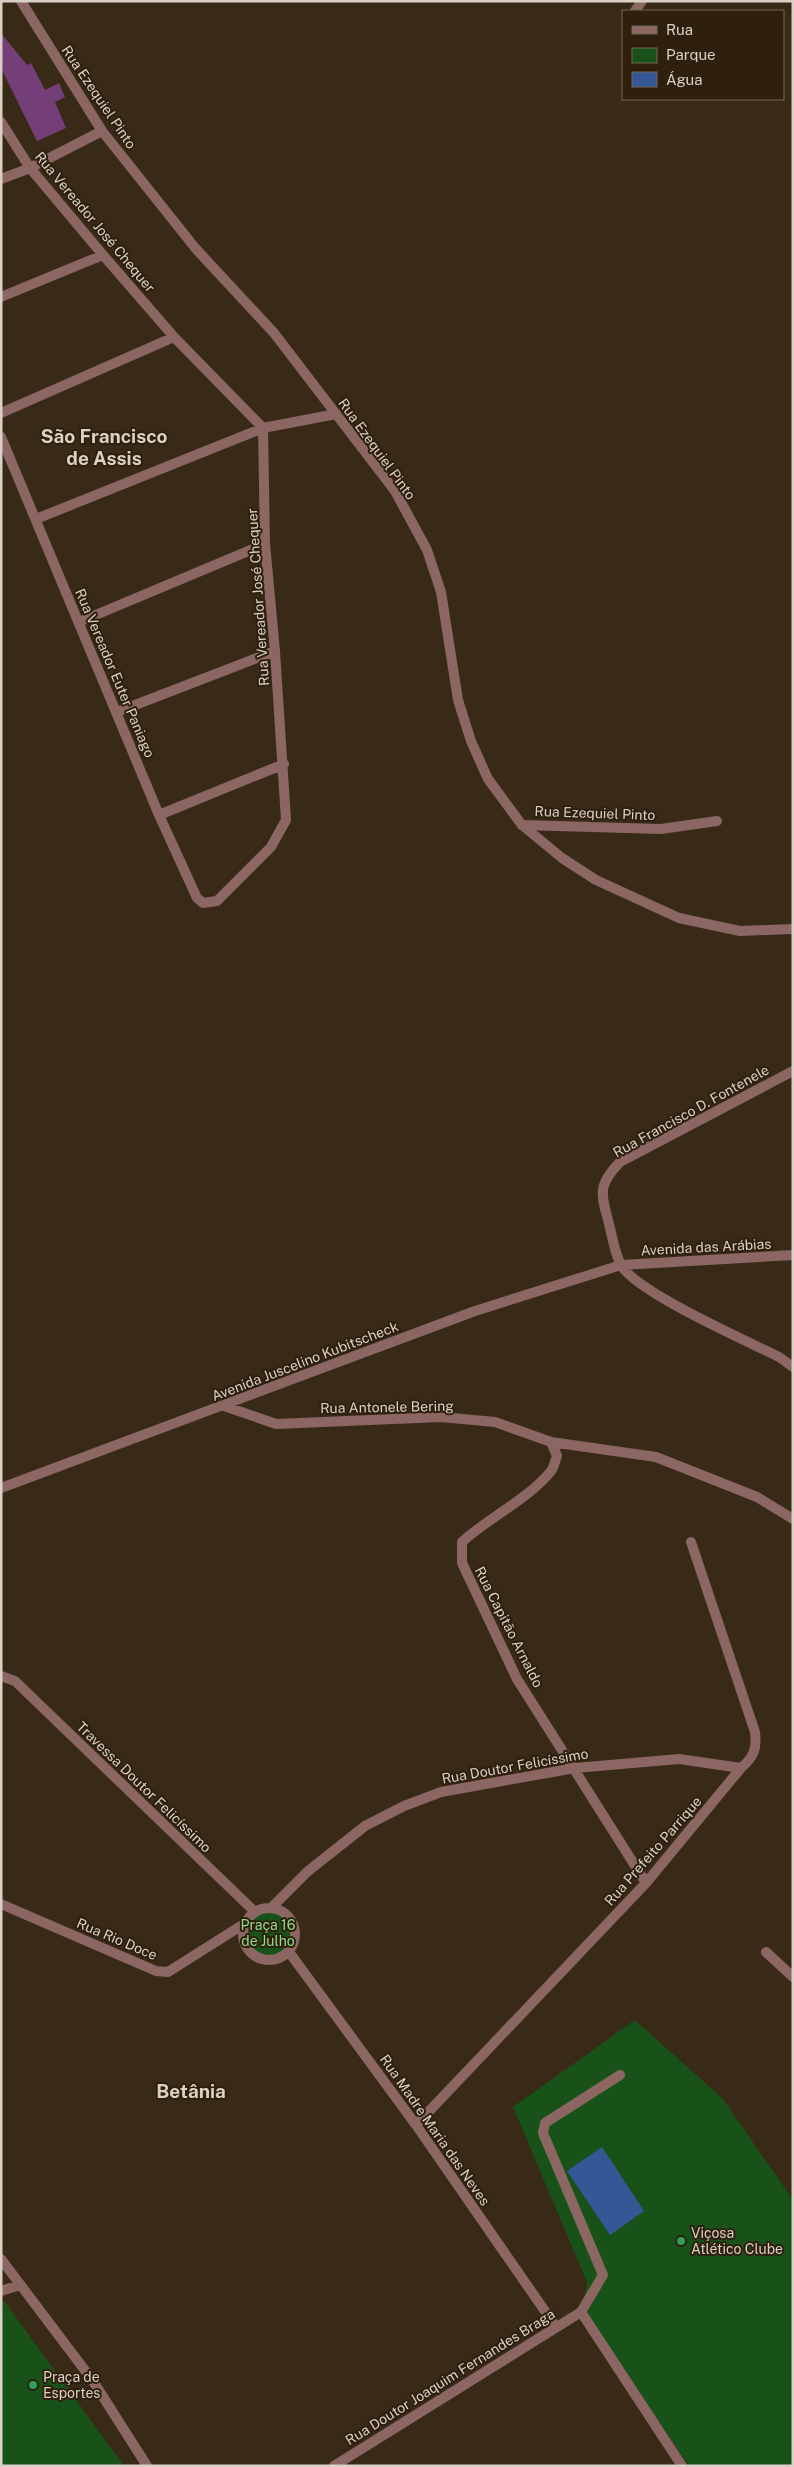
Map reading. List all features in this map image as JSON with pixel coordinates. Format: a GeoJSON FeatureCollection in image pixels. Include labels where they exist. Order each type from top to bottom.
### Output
{"type":"FeatureCollection","features":[{"type":"Feature","properties":{"kind":"street","name":"Rua Ezequiel Pinto"},"geometry":{"type":"LineString","coordinates":[[21,1],[102,131],[196,249],[274,334],[395,491],[427,550],[441,592],[458,700],[471,741],[488,779],[522,825],[661,830],[717,821]]}},
{"type":"Feature","properties":{"kind":"street","name":"Rua Vereador José Chequer"},"geometry":{"type":"LineString","coordinates":[[1,122],[30,168],[103,256],[174,337],[263,428],[265,544],[284,764],[286,820],[271,847],[216,901]]}},
{"type":"Feature","properties":{"kind":"street"},"geometry":{"type":"LineString","coordinates":[[1,180],[30,168],[102,131]]}},
{"type":"Feature","properties":{"kind":"street"},"geometry":{"type":"LineString","coordinates":[[1,297],[103,256]]}},
{"type":"Feature","properties":{"kind":"street"},"geometry":{"type":"LineString","coordinates":[[1,413],[174,337]]}},
{"type":"Feature","properties":{"kind":"street"},"geometry":{"type":"LineString","coordinates":[[36,519],[263,428],[336,414]]}},
{"type":"Feature","properties":{"kind":"street","name":"Rua Vereador Euter Paniago"},"geometry":{"type":"LineString","coordinates":[[1,437],[159,815],[197,898],[203,903],[216,901]]}},
{"type":"Feature","properties":{"kind":"street"},"geometry":{"type":"LineString","coordinates":[[79,622],[265,544]]}},
{"type":"Feature","properties":{"kind":"street"},"geometry":{"type":"LineString","coordinates":[[116,712],[275,651]]}},
{"type":"Feature","properties":{"kind":"street"},"geometry":{"type":"LineString","coordinates":[[159,815],[284,764]]}},
{"type":"Feature","properties":{"kind":"street"},"geometry":{"type":"LineString","coordinates":[[522,825],[562,858],[596,880],[679,918],[740,932],[793,929]]}},
{"type":"Feature","properties":{"kind":"street","name":"Rua Francisco D. Fontenele"},"geometry":{"type":"LineString","coordinates":[[622,1265],[604,1207],[602,1191],[607,1176],[620,1162],[793,1071]]}},
{"type":"Feature","properties":{"kind":"street","name":"Avenida das Arábias"},"geometry":{"type":"LineString","coordinates":[[622,1265],[793,1256]]}},
{"type":"Feature","properties":{"kind":"street"},"geometry":{"type":"LineString","coordinates":[[622,1265],[646,1290],[793,1367]]}},
{"type":"Feature","properties":{"kind":"street","name":"Avenida Juscelino Kubitscheck"},"geometry":{"type":"LineString","coordinates":[[1,1488],[475,1311],[622,1265]]}},
{"type":"Feature","properties":{"kind":"street","name":"Rua Antonele Bering"},"geometry":{"type":"LineString","coordinates":[[224,1406],[276,1424],[441,1417],[495,1422],[551,1442],[656,1457],[757,1497],[793,1519]]}},
{"type":"Feature","properties":{"kind":"street","name":"Rua Capitão Arnaldo"},"geometry":{"type":"LineString","coordinates":[[551,1442],[557,1456],[552,1470],[528,1492],[462,1542],[462,1563],[517,1679],[575,1768]]}},
{"type":"Feature","properties":{"kind":"street","name":"Rua Prefeito Parrique"},"geometry":{"type":"LineString","coordinates":[[416,2125],[646,1883],[741,1768],[752,1759],[757,1748],[755,1732],[691,1542]]}},
{"type":"Feature","properties":{"kind":"street","name":"Travessa Doutor Felicíssimo"},"geometry":{"type":"LineString","coordinates":[[1,1676],[15,1681],[255,1912]]}},
{"type":"Feature","properties":{"kind":"street","name":"Rua Doutor Felicíssimo"},"geometry":{"type":"LineString","coordinates":[[271,1908],[307,1872],[365,1826],[404,1806],[442,1792],[575,1768],[679,1760],[741,1768]]}},
{"type":"Feature","properties":{"kind":"street"},"geometry":{"type":"LineString","coordinates":[[575,1768],[646,1883]]}},
{"type":"Feature","properties":{"kind":"street","name":"Rua Rio Doce"},"geometry":{"type":"LineString","coordinates":[[1,1904],[156,1971],[168,1972],[244,1924]]}},
{"type":"Feature","properties":{"kind":"street"},"geometry":{"type":"LineString","coordinates":[[271,1908],[286,1914],[295,1928],[295,1937],[289,1952],[275,1961],[266,1961],[251,1954],[243,1940],[244,1924],[255,1912],[271,1908]]}},
{"type":"Feature","properties":{"kind":"street","name":"Rua Madre Maria das Neves"},"geometry":{"type":"LineString","coordinates":[[289,1952],[416,2125],[556,2327]]}},
{"type":"Feature","properties":{"kind":"street"},"geometry":{"type":"LineString","coordinates":[[766,1952],[793,1977]]}},
{"type":"Feature","properties":{"kind":"street"},"geometry":{"type":"LineString","coordinates":[[620,2075],[545,2123],[543,2133],[603,2275],[580,2312],[682,2466]]}},
{"type":"Feature","properties":{"kind":"street"},"geometry":{"type":"LineString","coordinates":[[1,2259],[93,2381],[146,2466]]}},
{"type":"Feature","properties":{"kind":"street"},"geometry":{"type":"LineString","coordinates":[[1,2291],[20,2285]]}},
{"type":"Feature","properties":{"kind":"street","name":"Rua Doutor Joaquim Fernandes Braga"},"geometry":{"type":"LineString","coordinates":[[334,2466],[580,2312]]}},
{"type":"Feature","properties":{"kind":"green space","name":"Praça 16 de Julho"},"geometry":{"type":"Polygon","coordinates":[[[266,1911],[281,1915],[286,1921],[290,1943],[287,1950],[281,1955],[264,1955],[256,1952],[246,1938],[246,1928],[249,1921],[259,1913],[266,1911]]]}},
{"type":"Feature","properties":{"kind":"green space","name":"Viçosa Atlético Clube"},"geometry":{"type":"Polygon","coordinates":[[[635,2020],[723,2099],[793,2200],[793,2466],[689,2466],[583,2310],[587,2282],[513,2107],[635,2020]]]}},
{"type":"Feature","properties":{"kind":"green space","name":"Praça de Esportes"},"geometry":{"type":"Polygon","coordinates":[[[5,2302],[124,2466],[1,2466],[1,2303],[5,2302]]]}},
{"type":"Feature","properties":{"kind":"water"},"geometry":{"type":"Polygon","coordinates":[[[602,2147],[644,2211],[610,2235],[567,2171],[602,2147]]]}},
{"type":"Feature","properties":{"kind":"building"},"geometry":{"type":"Polygon","coordinates":[[[1,33],[27,65],[31,63],[45,90],[59,83],[65,97],[55,102],[66,128],[37,141],[1,68],[1,33]]]}},
{"type":"Feature","properties":{"kind":"place","name":"Viçosa Atlético Clube"},"geometry":{"type":"Point","coordinates":[681,2241]}},
{"type":"Feature","properties":{"kind":"place","name":"Praça de Esportes"},"geometry":{"type":"Point","coordinates":[33,2385]}},
{"type":"Feature","properties":{"kind":"district","name":"São Francisco de Assis"},"geometry":{"type":"Point","coordinates":[104,447]}},
{"type":"Feature","properties":{"kind":"district","name":"Betânia"},"geometry":{"type":"Point","coordinates":[191,2091]}}]}
